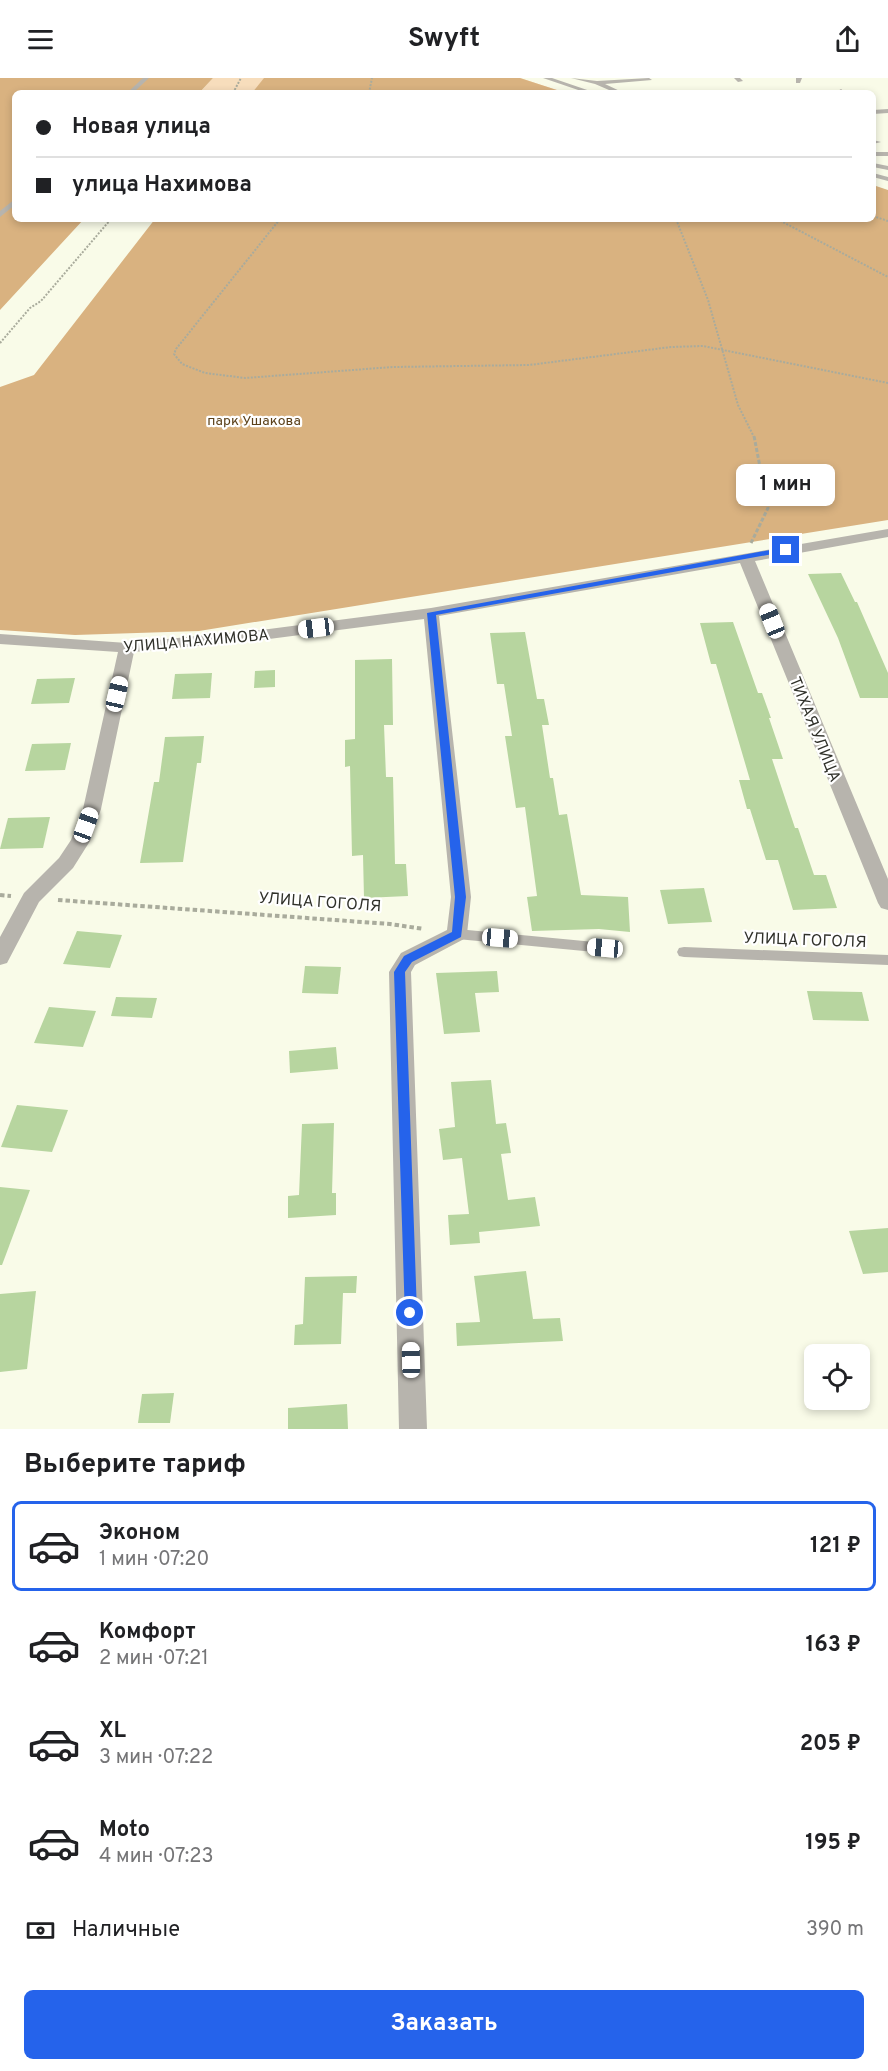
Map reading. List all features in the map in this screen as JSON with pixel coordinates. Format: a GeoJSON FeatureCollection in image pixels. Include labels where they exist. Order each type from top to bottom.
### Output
{"type":"FeatureCollection","features":[{"type":"Feature","properties":{"kind":"street","name":"УЛИЦА НАХИМОВА"},"geometry":{"type":"LineString","coordinates":[[0,639],[128,648],[431,613],[745,556],[888,533]]}},
{"type":"Feature","properties":{"kind":"street","name":"ТИХАЯ УЛИЦА"},"geometry":{"type":"LineString","coordinates":[[745,556],[888,903]]}},
{"type":"Feature","properties":{"kind":"street"},"geometry":{"type":"LineString","coordinates":[[413,1429],[400,972],[408,959],[457,934],[461,897],[431,613]]}},
{"type":"Feature","properties":{"kind":"street"},"geometry":{"type":"LineString","coordinates":[[0,957],[31,898],[66,863],[80,841],[92,810],[128,648]]}},
{"type":"Feature","properties":{"kind":"lane"},"geometry":{"type":"LineString","coordinates":[[133,90],[146,78]]}},
{"type":"Feature","properties":{"kind":"lane"},"geometry":{"type":"LineString","coordinates":[[546,78],[584,90]]}},
{"type":"Feature","properties":{"kind":"lane"},"geometry":{"type":"LineString","coordinates":[[574,78],[597,83],[614,90]]}},
{"type":"Feature","properties":{"kind":"lane"},"geometry":{"type":"LineString","coordinates":[[597,83],[649,80]]}},
{"type":"Feature","properties":{"kind":"lane"},"geometry":{"type":"LineString","coordinates":[[0,215],[12,204]]}},
{"type":"Feature","properties":{"kind":"lane"},"geometry":{"type":"LineString","coordinates":[[457,934],[605,948]]}},
{"type":"Feature","properties":{"kind":"lane","name":"УЛИЦА ГОГОЛЯ"},"geometry":{"type":"LineString","coordinates":[[684,952],[888,960]]}},
{"type":"Feature","properties":{"kind":"path"},"geometry":{"type":"LineString","coordinates":[[0,343],[30,308],[41,301],[108,222]]}},
{"type":"Feature","properties":{"kind":"path"},"geometry":{"type":"LineString","coordinates":[[278,222],[176,349],[174,354],[182,364],[204,373],[245,378],[393,367],[530,365],[671,346],[722,348],[888,383]]}},
{"type":"Feature","properties":{"kind":"path"},"geometry":{"type":"LineString","coordinates":[[677,222],[708,300],[738,405],[753,433],[768,507],[745,556]]}},
{"type":"Feature","properties":{"kind":"path"},"geometry":{"type":"LineString","coordinates":[[783,222],[842,254],[869,265],[888,277]]}},
{"type":"Feature","properties":{"kind":"path","name":"УЛИЦА ГОГОЛЯ"},"geometry":{"type":"LineString","coordinates":[[31,898],[390,924],[457,934]]}},
{"type":"Feature","properties":{"kind":"shaded area"},"geometry":{"type":"Polygon","coordinates":[[[213,78],[520,78],[557,90],[202,90],[213,78]]]}},
{"type":"Feature","properties":{"kind":"green space"},"geometry":{"type":"Polygon","coordinates":[[[0,78],[213,78],[202,90],[12,90],[12,222],[81,222],[0,310],[0,78]]]}},
{"type":"Feature","properties":{"kind":"green space"},"geometry":{"type":"Polygon","coordinates":[[[264,78],[520,78],[557,90],[254,90],[264,78]]]}},
{"type":"Feature","properties":{"kind":"green space","name":"парк Ушакова"},"geometry":{"type":"Polygon","coordinates":[[[876,186],[888,190],[888,520],[199,631],[75,635],[0,630],[0,387],[34,375],[153,222],[876,222],[876,186]]]}},
{"type":"Feature","properties":{"kind":"building"},"geometry":{"type":"Polygon","coordinates":[[[841,573],[857,602],[888,673],[888,698],[860,698],[838,638],[808,574],[841,573]]]}},
{"type":"Feature","properties":{"kind":"building"},"geometry":{"type":"Polygon","coordinates":[[[733,622],[758,693],[762,693],[771,718],[769,718],[783,759],[772,759],[795,828],[798,828],[814,875],[826,875],[837,908],[793,910],[778,860],[766,860],[750,809],[747,809],[739,780],[750,780],[716,664],[711,664],[700,623],[733,622]]]}},
{"type":"Feature","properties":{"kind":"building"},"geometry":{"type":"Polygon","coordinates":[[[525,632],[537,699],[544,699],[549,725],[542,725],[550,778],[553,778],[559,815],[567,814],[581,895],[628,897],[630,932],[599,929],[532,931],[527,897],[537,896],[525,807],[516,808],[505,736],[512,736],[504,684],[497,684],[490,633],[525,632]]]}},
{"type":"Feature","properties":{"kind":"building"},"geometry":{"type":"Polygon","coordinates":[[[392,659],[393,725],[384,725],[386,777],[393,777],[395,864],[406,864],[408,896],[364,898],[363,855],[352,856],[350,766],[345,767],[345,740],[355,739],[355,660],[392,659]]]}},
{"type":"Feature","properties":{"kind":"building"},"geometry":{"type":"Polygon","coordinates":[[[275,670],[275,687],[254,688],[255,671],[275,670]]]}},
{"type":"Feature","properties":{"kind":"building"},"geometry":{"type":"Polygon","coordinates":[[[212,673],[210,698],[172,699],[175,674],[212,673]]]}},
{"type":"Feature","properties":{"kind":"building"},"geometry":{"type":"Polygon","coordinates":[[[75,678],[69,703],[31,704],[37,679],[75,678]]]}},
{"type":"Feature","properties":{"kind":"building"},"geometry":{"type":"Polygon","coordinates":[[[204,736],[201,763],[197,763],[183,862],[140,863],[154,782],[159,782],[165,737],[204,736]]]}},
{"type":"Feature","properties":{"kind":"building"},"geometry":{"type":"Polygon","coordinates":[[[71,743],[65,770],[25,771],[32,744],[71,743]]]}},
{"type":"Feature","properties":{"kind":"building"},"geometry":{"type":"Polygon","coordinates":[[[50,817],[43,848],[0,849],[8,818],[50,817]]]}},
{"type":"Feature","properties":{"kind":"building"},"geometry":{"type":"Polygon","coordinates":[[[704,888],[712,922],[668,924],[660,890],[704,888]]]}},
{"type":"Feature","properties":{"kind":"building"},"geometry":{"type":"Polygon","coordinates":[[[77,931],[122,935],[110,968],[63,964],[77,931]]]}},
{"type":"Feature","properties":{"kind":"building"},"geometry":{"type":"Polygon","coordinates":[[[305,966],[341,967],[338,994],[302,993],[305,966]]]}},
{"type":"Feature","properties":{"kind":"building"},"geometry":{"type":"Polygon","coordinates":[[[497,971],[499,992],[475,993],[480,1032],[444,1034],[436,973],[497,971]]]}},
{"type":"Feature","properties":{"kind":"building"},"geometry":{"type":"Polygon","coordinates":[[[807,991],[862,992],[869,1021],[813,1020],[807,991]]]}},
{"type":"Feature","properties":{"kind":"building"},"geometry":{"type":"Polygon","coordinates":[[[116,997],[157,998],[152,1018],[111,1016],[116,997]]]}},
{"type":"Feature","properties":{"kind":"building"},"geometry":{"type":"Polygon","coordinates":[[[49,1007],[96,1011],[83,1047],[34,1043],[49,1007]]]}},
{"type":"Feature","properties":{"kind":"building"},"geometry":{"type":"Polygon","coordinates":[[[336,1047],[338,1069],[290,1073],[289,1051],[336,1047]]]}},
{"type":"Feature","properties":{"kind":"building"},"geometry":{"type":"Polygon","coordinates":[[[491,1080],[496,1124],[506,1123],[511,1153],[501,1154],[508,1200],[535,1197],[540,1226],[479,1232],[480,1243],[450,1245],[448,1215],[469,1214],[462,1158],[443,1160],[439,1129],[455,1127],[451,1082],[491,1080]]]}},
{"type":"Feature","properties":{"kind":"building"},"geometry":{"type":"Polygon","coordinates":[[[17,1105],[68,1110],[52,1152],[1,1147],[17,1105]]]}},
{"type":"Feature","properties":{"kind":"building"},"geometry":{"type":"Polygon","coordinates":[[[334,1123],[332,1193],[336,1193],[336,1215],[288,1218],[288,1196],[299,1195],[302,1124],[334,1123]]]}},
{"type":"Feature","properties":{"kind":"building"},"geometry":{"type":"Polygon","coordinates":[[[0,1187],[30,1190],[2,1265],[0,1265],[0,1187]]]}},
{"type":"Feature","properties":{"kind":"building"},"geometry":{"type":"Polygon","coordinates":[[[888,1228],[888,1272],[863,1274],[849,1231],[888,1228]]]}},
{"type":"Feature","properties":{"kind":"building"},"geometry":{"type":"Polygon","coordinates":[[[526,1271],[533,1319],[560,1318],[563,1341],[457,1346],[456,1323],[480,1322],[474,1276],[526,1271]]]}},
{"type":"Feature","properties":{"kind":"building"},"geometry":{"type":"Polygon","coordinates":[[[357,1276],[356,1293],[343,1293],[341,1344],[294,1345],[295,1325],[303,1324],[305,1277],[357,1276]]]}},
{"type":"Feature","properties":{"kind":"building"},"geometry":{"type":"Polygon","coordinates":[[[36,1291],[27,1369],[0,1372],[0,1294],[36,1291]]]}},
{"type":"Feature","properties":{"kind":"building"},"geometry":{"type":"Polygon","coordinates":[[[174,1393],[170,1423],[138,1423],[142,1394],[174,1393]]]}},
{"type":"Feature","properties":{"kind":"building"},"geometry":{"type":"Polygon","coordinates":[[[347,1404],[348,1429],[288,1429],[288,1408],[347,1404]]]}},
{"type":"Feature","properties":{"kind":"route"},"geometry":{"type":"LineString","coordinates":[[410,1313],[405,1128],[400,1068],[400,972],[408,959],[430,950],[457,934],[461,897],[431,613],[786,550]]}}]}
